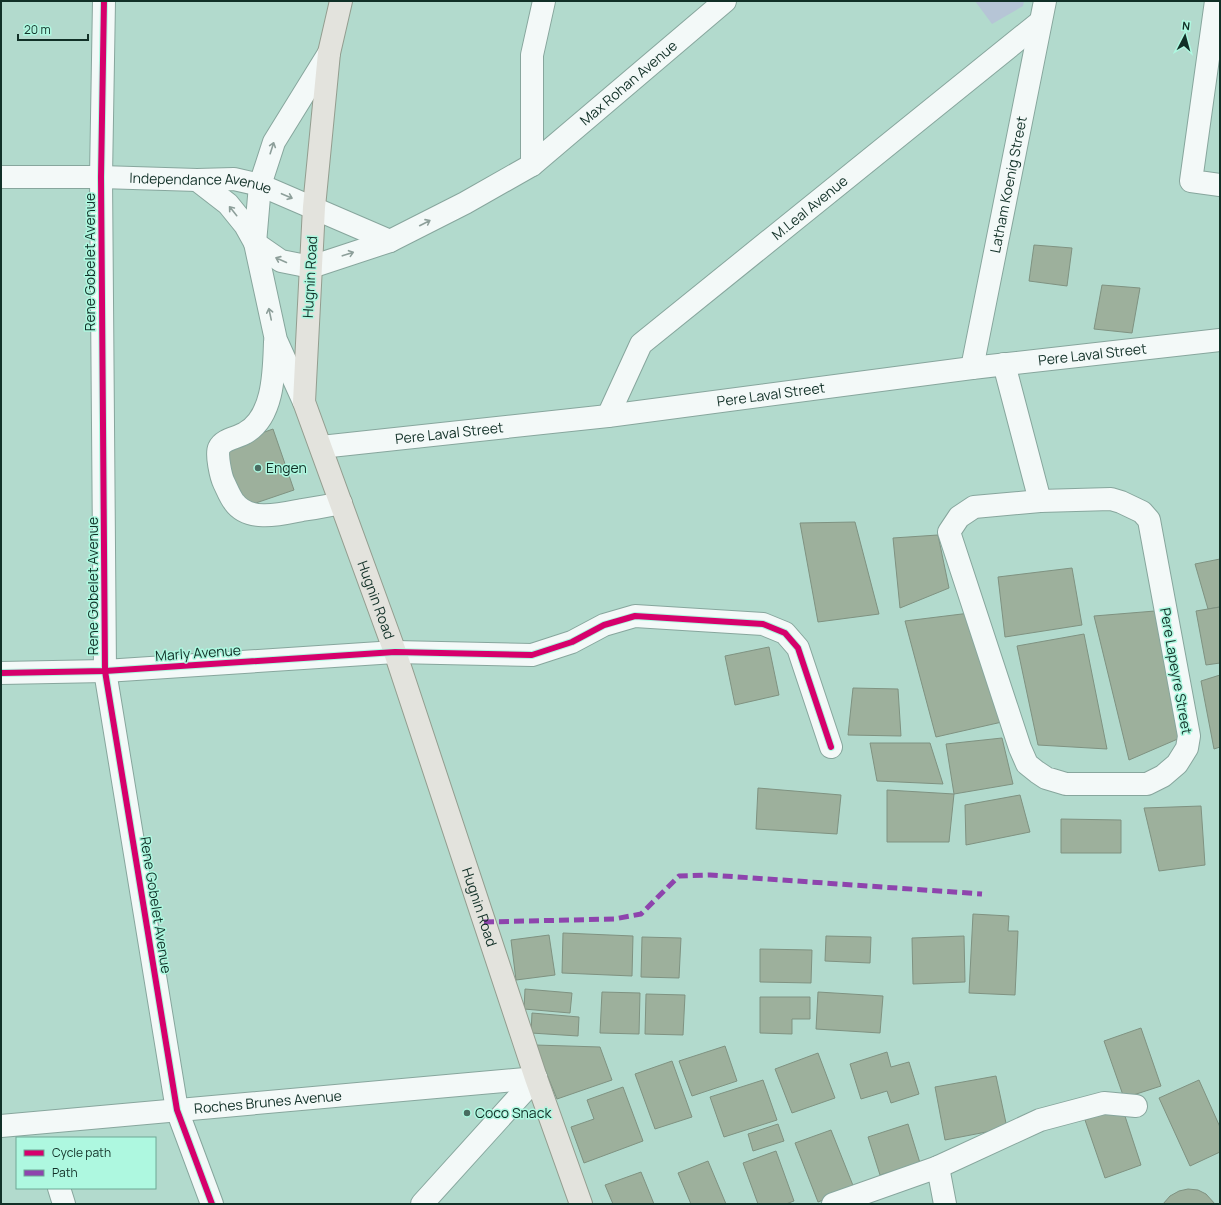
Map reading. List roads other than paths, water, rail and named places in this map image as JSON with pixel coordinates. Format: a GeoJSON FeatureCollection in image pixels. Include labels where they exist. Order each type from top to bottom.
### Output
{"type":"FeatureCollection","features":[{"type":"Feature","properties":{"kind":"main road","name":"Hugnin Road"},"geometry":{"type":"LineString","coordinates":[[342,1],[329,53],[314,207],[304,402],[395,652],[536,1078],[582,1204]]}},
{"type":"Feature","properties":{"kind":"street","name":"Rene Gobelet Avenue"},"geometry":{"type":"LineString","coordinates":[[104,1],[101,177],[105,671],[177,1110],[212,1204]]}},
{"type":"Feature","properties":{"kind":"street"},"geometry":{"type":"LineString","coordinates":[[532,165],[532,54],[544,1]]}},
{"type":"Feature","properties":{"kind":"street","name":"Max Rohan Avenue"},"geometry":{"type":"LineString","coordinates":[[311,267],[390,241],[465,203],[532,165],[725,1]]}},
{"type":"Feature","properties":{"kind":"street","name":"Latham Koenig Street"},"geometry":{"type":"LineString","coordinates":[[972,368],[1045,1]]}},
{"type":"Feature","properties":{"kind":"street"},"geometry":{"type":"LineString","coordinates":[[1216,1],[1216,26],[1191,181],[1220,185]]}},
{"type":"Feature","properties":{"kind":"street","name":"M.Leal Avenue"},"geometry":{"type":"LineString","coordinates":[[608,416],[641,344],[1040,22]]}},
{"type":"Feature","properties":{"kind":"street"},"geometry":{"type":"LineString","coordinates":[[255,243],[260,185],[274,142],[329,53]]}},
{"type":"Feature","properties":{"kind":"street","name":"Independance Avenue"},"geometry":{"type":"LineString","coordinates":[[1,177],[101,177],[197,180],[234,179],[260,185],[390,241]]}},
{"type":"Feature","properties":{"kind":"street"},"geometry":{"type":"LineString","coordinates":[[197,180],[228,204],[245,225],[255,243],[276,340],[304,402]]}},
{"type":"Feature","properties":{"kind":"street"},"geometry":{"type":"LineString","coordinates":[[255,243],[280,262],[311,267]]}},
{"type":"Feature","properties":{"kind":"street"},"geometry":{"type":"LineString","coordinates":[[276,340],[273,374],[267,404],[260,420],[246,433],[223,443],[219,448],[218,454],[223,480],[234,503],[243,510],[252,514],[271,516],[341,503]]}},
{"type":"Feature","properties":{"kind":"street","name":"Pere Laval Street"},"geometry":{"type":"LineString","coordinates":[[321,446],[608,416],[1004,364],[1220,340]]}},
{"type":"Feature","properties":{"kind":"street"},"geometry":{"type":"LineString","coordinates":[[1004,364],[1040,501]]}},
{"type":"Feature","properties":{"kind":"street","name":"Pere Lapeyre Street"},"geometry":{"type":"LineString","coordinates":[[1111,499],[1142,512],[1149,520],[1189,736],[1187,748],[1177,764],[1162,776],[1147,784],[1066,784],[1046,778],[1037,772],[1027,764],[1020,748],[949,532],[960,517],[974,508],[1040,501],[1111,499]]}},
{"type":"Feature","properties":{"kind":"street","name":"Marly Avenue"},"geometry":{"type":"LineString","coordinates":[[1,673],[105,671],[395,652],[532,655],[572,642],[604,625],[635,616],[763,624],[785,633],[798,648],[831,747]]}},
{"type":"Feature","properties":{"kind":"street"},"geometry":{"type":"LineString","coordinates":[[422,1204],[536,1078]]}},
{"type":"Feature","properties":{"kind":"street","name":"Roches Brunes Avenue"},"geometry":{"type":"LineString","coordinates":[[1,1126],[44,1130],[177,1110],[536,1078]]}},
{"type":"Feature","properties":{"kind":"street"},"geometry":{"type":"LineString","coordinates":[[833,1204],[938,1167],[1040,1120],[1104,1103],[1136,1106]]}},
{"type":"Feature","properties":{"kind":"street"},"geometry":{"type":"LineString","coordinates":[[938,1167],[945,1204]]}},
{"type":"Feature","properties":{"kind":"street"},"geometry":{"type":"LineString","coordinates":[[59,1189],[64,1204]]}},
{"type":"Feature","properties":{"kind":"place","name":"Engen"},"geometry":{"type":"Point","coordinates":[258,468]}},
{"type":"Feature","properties":{"kind":"place","name":"Coco Snack"},"geometry":{"type":"Point","coordinates":[467,1113]}}]}
